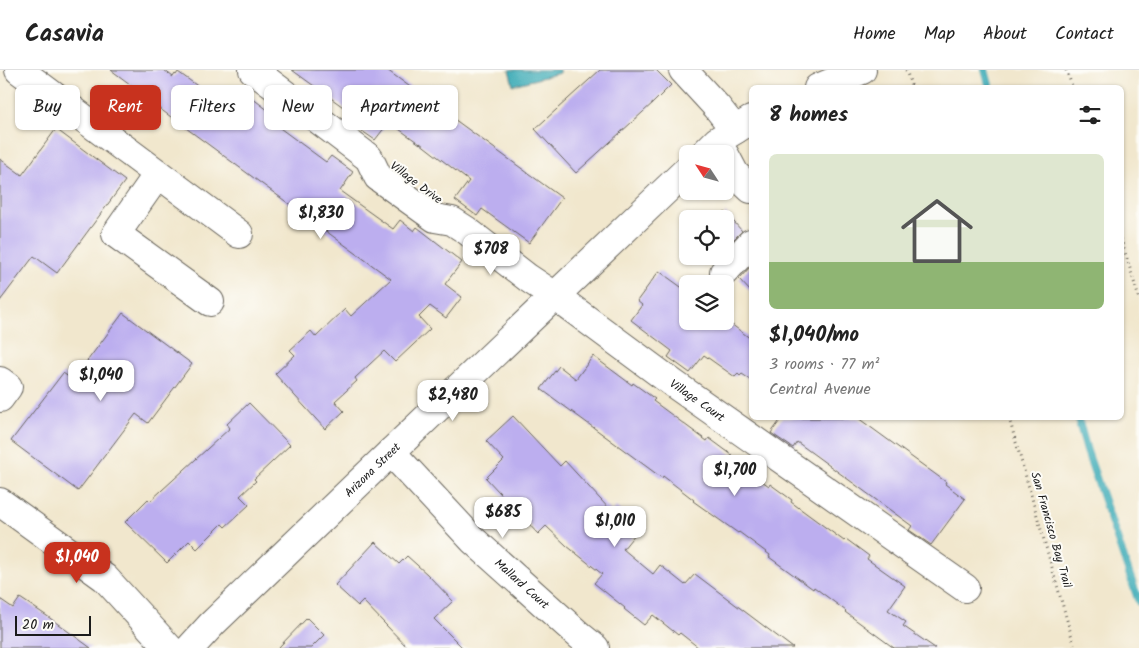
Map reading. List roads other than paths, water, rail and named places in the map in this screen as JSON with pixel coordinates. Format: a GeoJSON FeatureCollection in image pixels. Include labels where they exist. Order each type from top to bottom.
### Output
{"type":"FeatureCollection","features":[{"type":"Feature","properties":{"kind":"street"},"geometry":{"type":"LineString","coordinates":[[0,77],[5,70]]}},
{"type":"Feature","properties":{"kind":"street"},"geometry":{"type":"LineString","coordinates":[[19,70],[239,234]]}},
{"type":"Feature","properties":{"kind":"street","name":"Village Drive"},"geometry":{"type":"LineString","coordinates":[[253,70],[369,158],[378,177],[435,218],[452,221],[555,296]]}},
{"type":"Feature","properties":{"kind":"street"},"geometry":{"type":"LineString","coordinates":[[683,70],[717,106],[735,174],[749,187]]}},
{"type":"Feature","properties":{"kind":"street"},"geometry":{"type":"LineString","coordinates":[[825,85],[862,70]]}},
{"type":"Feature","properties":{"kind":"street"},"geometry":{"type":"LineString","coordinates":[[158,174],[116,234],[210,302]]}},
{"type":"Feature","properties":{"kind":"street","name":"Arizona Street"},"geometry":{"type":"LineString","coordinates":[[190,648],[212,624],[390,452],[679,179]]}},
{"type":"Feature","properties":{"kind":"street"},"geometry":{"type":"LineString","coordinates":[[724,272],[749,244]]}},
{"type":"Feature","properties":{"kind":"street","name":"Village Court"},"geometry":{"type":"LineString","coordinates":[[555,296],[674,384],[965,588]]}},
{"type":"Feature","properties":{"kind":"street"},"geometry":{"type":"LineString","coordinates":[[0,380],[8,386],[0,398]]}},
{"type":"Feature","properties":{"kind":"street","name":"Mallard Court"},"geometry":{"type":"LineString","coordinates":[[390,452],[473,540],[595,648]]}},
{"type":"Feature","properties":{"kind":"street"},"geometry":{"type":"LineString","coordinates":[[0,502],[105,578],[169,648]]}},
{"type":"Feature","properties":{"kind":"water"},"geometry":{"type":"Polygon","coordinates":[[[509,70],[559,70],[560,73],[513,85],[509,70]]]}},
{"type":"Feature","properties":{"kind":"waterway"},"geometry":{"type":"LineString","coordinates":[[985,70],[989,85]]}},
{"type":"Feature","properties":{"kind":"waterway"},"geometry":{"type":"LineString","coordinates":[[1079,420],[1087,451],[1139,602]]}}]}
